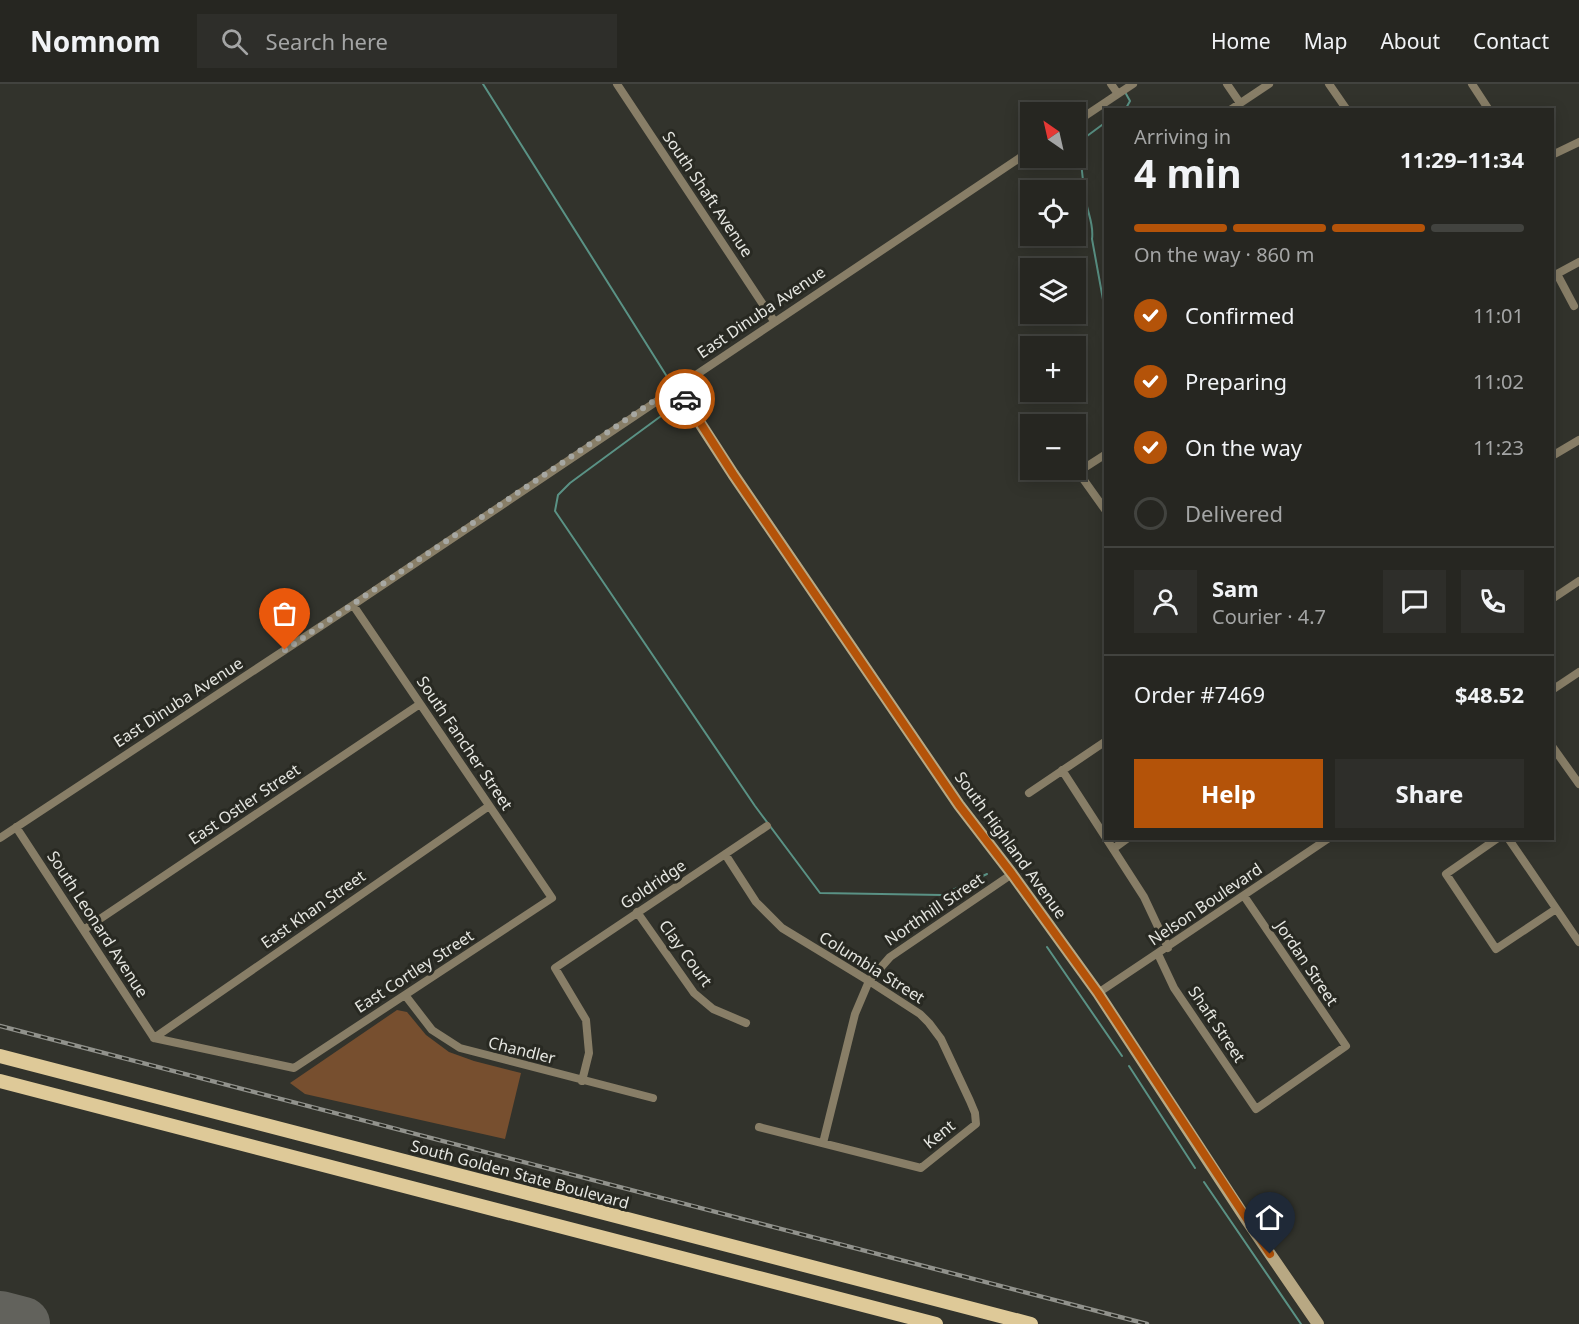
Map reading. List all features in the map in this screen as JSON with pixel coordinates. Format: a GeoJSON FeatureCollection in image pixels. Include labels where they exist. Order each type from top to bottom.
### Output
{"type":"FeatureCollection","features":[{"type":"Feature","properties":{"kind":"main road","name":"South Golden State Boulevard"},"geometry":{"type":"LineString","coordinates":[[0,1056],[1031,1324]]}},
{"type":"Feature","properties":{"kind":"main road"},"geometry":{"type":"LineString","coordinates":[[0,1081],[936,1324]]}},
{"type":"Feature","properties":{"kind":"street","name":"South Shaft Avenue"},"geometry":{"type":"LineString","coordinates":[[617,84],[774,321]]}},
{"type":"Feature","properties":{"kind":"street"},"geometry":{"type":"LineString","coordinates":[[1111,84],[1118,94]]}},
{"type":"Feature","properties":{"kind":"street"},"geometry":{"type":"LineString","coordinates":[[1086,115],[1133,84]]}},
{"type":"Feature","properties":{"kind":"street"},"geometry":{"type":"LineString","coordinates":[[1227,84],[1240,103]]}},
{"type":"Feature","properties":{"kind":"street"},"geometry":{"type":"LineString","coordinates":[[1233,108],[1269,84]]}},
{"type":"Feature","properties":{"kind":"street"},"geometry":{"type":"LineString","coordinates":[[1329,84],[1346,108]]}},
{"type":"Feature","properties":{"kind":"street"},"geometry":{"type":"LineString","coordinates":[[1472,84],[1488,108]]}},
{"type":"Feature","properties":{"kind":"street"},"geometry":{"type":"LineString","coordinates":[[1554,154],[1579,142]]}},
{"type":"Feature","properties":{"kind":"street","name":"East Dinuba Avenue"},"geometry":{"type":"LineString","coordinates":[[0,838],[353,605],[676,386],[1020,158]]}},
{"type":"Feature","properties":{"kind":"street"},"geometry":{"type":"LineString","coordinates":[[1574,306],[1555,275],[1579,262]]}},
{"type":"Feature","properties":{"kind":"street","name":"South Highland Avenue"},"geometry":{"type":"LineString","coordinates":[[676,386],[733,474],[959,805],[1098,993],[1246,1219],[1318,1324]]}},
{"type":"Feature","properties":{"kind":"street"},"geometry":{"type":"LineString","coordinates":[[1554,453],[1579,440]]}},
{"type":"Feature","properties":{"kind":"street"},"geometry":{"type":"LineString","coordinates":[[1086,465],[1104,455]]}},
{"type":"Feature","properties":{"kind":"street"},"geometry":{"type":"LineString","coordinates":[[1084,480],[1104,508]]}},
{"type":"Feature","properties":{"kind":"street"},"geometry":{"type":"LineString","coordinates":[[1554,598],[1579,581]]}},
{"type":"Feature","properties":{"kind":"street","name":"South Fancher Street"},"geometry":{"type":"LineString","coordinates":[[353,605],[552,898]]}},
{"type":"Feature","properties":{"kind":"street"},"geometry":{"type":"LineString","coordinates":[[1554,689],[1579,672]]}},
{"type":"Feature","properties":{"kind":"street","name":"East Ostler Street"},"geometry":{"type":"LineString","coordinates":[[85,929],[420,704]]}},
{"type":"Feature","properties":{"kind":"street"},"geometry":{"type":"LineString","coordinates":[[1029,793],[1104,742]]}},
{"type":"Feature","properties":{"kind":"street"},"geometry":{"type":"LineString","coordinates":[[1554,749],[1579,784]]}},
{"type":"Feature","properties":{"kind":"street"},"geometry":{"type":"LineString","coordinates":[[1062,770],[1104,835]]}},
{"type":"Feature","properties":{"kind":"street","name":"East Khan Street"},"geometry":{"type":"LineString","coordinates":[[154,1038],[489,806]]}},
{"type":"Feature","properties":{"kind":"street","name":"Goldridge"},"geometry":{"type":"LineString","coordinates":[[582,1081],[589,1053],[586,1020],[555,968],[768,826]]}},
{"type":"Feature","properties":{"kind":"street","name":"South Leonard Avenue"},"geometry":{"type":"LineString","coordinates":[[16,827],[85,929],[154,1038]]}},
{"type":"Feature","properties":{"kind":"street"},"geometry":{"type":"LineString","coordinates":[[1107,840],[1144,897],[1168,948]]}},
{"type":"Feature","properties":{"kind":"street"},"geometry":{"type":"LineString","coordinates":[[1113,849],[1125,840]]}},
{"type":"Feature","properties":{"kind":"street","name":"Nelson Boulevard"},"geometry":{"type":"LineString","coordinates":[[1098,993],[1326,840]]}},
{"type":"Feature","properties":{"kind":"street"},"geometry":{"type":"LineString","coordinates":[[1495,840],[1446,874],[1496,949],[1556,909]]}},
{"type":"Feature","properties":{"kind":"street"},"geometry":{"type":"LineString","coordinates":[[1509,840],[1579,942]]}},
{"type":"Feature","properties":{"kind":"street","name":"Columbia Street"},"geometry":{"type":"LineString","coordinates":[[725,854],[756,902],[782,928],[869,981],[920,1014],[929,1023],[941,1039],[970,1101],[975,1113],[976,1124]]}},
{"type":"Feature","properties":{"kind":"street","name":"Northhill Street"},"geometry":{"type":"LineString","coordinates":[[823,1143],[855,1014],[869,981],[890,957],[1012,874]]}},
{"type":"Feature","properties":{"kind":"street","name":"Jordan Street"},"geometry":{"type":"LineString","coordinates":[[1244,896],[1346,1046],[1256,1109]]}},
{"type":"Feature","properties":{"kind":"street","name":"East Cortley Street"},"geometry":{"type":"LineString","coordinates":[[154,1038],[294,1068],[552,898]]}},
{"type":"Feature","properties":{"kind":"street","name":"Clay Court"},"geometry":{"type":"LineString","coordinates":[[637,912],[694,993],[712,1009],[746,1023]]}},
{"type":"Feature","properties":{"kind":"street","name":"Shaft Street"},"geometry":{"type":"LineString","coordinates":[[1158,954],[1174,988],[1256,1109]]}},
{"type":"Feature","properties":{"kind":"street","name":"Chandler"},"geometry":{"type":"LineString","coordinates":[[405,995],[432,1030],[460,1048],[653,1098]]}},
{"type":"Feature","properties":{"kind":"street","name":"Kent"},"geometry":{"type":"LineString","coordinates":[[823,1143],[921,1168],[976,1124]]}},
{"type":"Feature","properties":{"kind":"street"},"geometry":{"type":"LineString","coordinates":[[759,1127],[823,1143]]}},
{"type":"Feature","properties":{"kind":"shaded area"},"geometry":{"type":"Polygon","coordinates":[[[397,1010],[407,1012],[426,1035],[449,1052],[521,1073],[505,1139],[305,1094],[290,1083],[397,1010]]]}},
{"type":"Feature","properties":{"kind":"waterway"},"geometry":{"type":"LineString","coordinates":[[483,84],[671,383]]}},
{"type":"Feature","properties":{"kind":"waterway"},"geometry":{"type":"LineString","coordinates":[[1125,92],[1130,101],[1126,108]]}},
{"type":"Feature","properties":{"kind":"waterway"},"geometry":{"type":"LineString","coordinates":[[1104,123],[1083,139],[1081,155],[1086,201],[1092,224],[1092,239],[1104,305]]}},
{"type":"Feature","properties":{"kind":"waterway"},"geometry":{"type":"LineString","coordinates":[[676,405],[570,483],[558,495],[555,511],[755,806],[820,893],[942,895],[987,874]]}},
{"type":"Feature","properties":{"kind":"waterway"},"geometry":{"type":"LineString","coordinates":[[1047,947],[1122,1056]]}},
{"type":"Feature","properties":{"kind":"waterway"},"geometry":{"type":"LineString","coordinates":[[1129,1066],[1195,1168]]}},
{"type":"Feature","properties":{"kind":"waterway"},"geometry":{"type":"LineString","coordinates":[[1204,1182],[1301,1324]]}},
{"type":"Feature","properties":{"kind":"runway"},"geometry":{"type":"LineString","coordinates":[[0,1318],[23,1324]]}},
{"type":"Feature","properties":{"kind":"railway"},"geometry":{"type":"LineString","coordinates":[[0,1026],[1147,1324]]}},
{"type":"Feature","properties":{"kind":"way so far"},"geometry":{"type":"LineString","coordinates":[[285,650],[676,386],[685,399]]}},
{"type":"Feature","properties":{"kind":"route"},"geometry":{"type":"LineString","coordinates":[[685,399],[733,474],[959,805],[1098,993],[1270,1254]]}}]}
